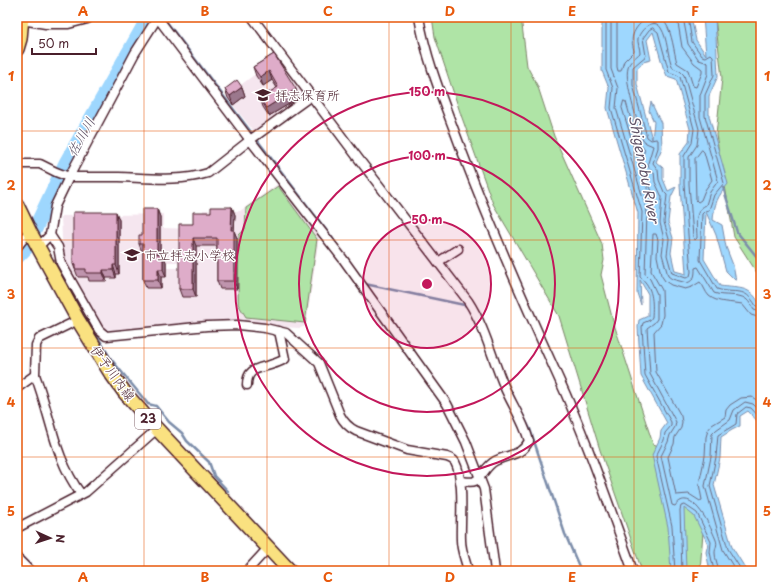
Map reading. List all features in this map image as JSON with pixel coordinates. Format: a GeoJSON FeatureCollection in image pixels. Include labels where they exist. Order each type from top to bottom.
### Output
{"type":"FeatureCollection","features":[{"type":"Feature","properties":{"kind":"main road"},"geometry":{"type":"LineString","coordinates":[[17,49],[20,39],[22,18],[46,22],[68,22],[87,17]]}},
{"type":"Feature","properties":{"kind":"main road","name":"伊予川内線"},"geometry":{"type":"LineString","coordinates":[[17,205],[33,238],[78,320],[110,372],[125,393],[290,571]]}},
{"type":"Feature","properties":{"kind":"street"},"geometry":{"type":"LineString","coordinates":[[468,571],[461,543],[462,507],[460,481],[455,463],[448,457],[408,450],[349,427],[340,415],[330,387],[319,363],[307,351],[302,349],[286,332],[238,326],[207,326],[106,336],[98,330],[61,263],[58,247],[50,235],[54,206],[68,176],[135,53],[158,17],[250,140],[343,259],[447,404],[460,429],[484,489],[495,571]]}},
{"type":"Feature","properties":{"kind":"street"},"geometry":{"type":"LineString","coordinates":[[252,17],[474,309],[504,387],[522,419],[529,441],[520,452],[496,460],[484,470],[476,480],[472,482],[460,481]]}},
{"type":"Feature","properties":{"kind":"street"},"geometry":{"type":"LineString","coordinates":[[419,17],[435,81],[475,187],[581,431],[633,571]]}},
{"type":"Feature","properties":{"kind":"street"},"geometry":{"type":"LineString","coordinates":[[17,164],[40,164],[68,176],[166,180],[202,175],[208,173],[250,140],[311,96]]}},
{"type":"Feature","properties":{"kind":"street"},"geometry":{"type":"LineString","coordinates":[[17,247],[25,237],[33,238],[50,235]]}},
{"type":"Feature","properties":{"kind":"street"},"geometry":{"type":"LineString","coordinates":[[438,262],[458,249]]}},
{"type":"Feature","properties":{"kind":"street"},"geometry":{"type":"LineString","coordinates":[[78,320],[39,339],[36,345],[35,375],[42,393],[58,450],[69,477],[81,494]]}},
{"type":"Feature","properties":{"kind":"street"},"geometry":{"type":"LineString","coordinates":[[247,385],[249,376],[254,370],[272,365],[285,359],[280,331]]}},
{"type":"Feature","properties":{"kind":"street"},"geometry":{"type":"LineString","coordinates":[[17,388],[35,375]]}},
{"type":"Feature","properties":{"kind":"street"},"geometry":{"type":"LineString","coordinates":[[17,528],[58,508],[86,492],[157,429]]}},
{"type":"Feature","properties":{"kind":"street"},"geometry":{"type":"LineString","coordinates":[[247,571],[268,548]]}},
{"type":"Feature","properties":{"kind":"street"},"geometry":{"type":"LineString","coordinates":[[17,558],[30,571]]}},
{"type":"Feature","properties":{"kind":"shaded area","name":"拝志保育所"},"geometry":{"type":"Polygon","coordinates":[[[278,57],[306,95],[255,133],[226,96],[278,57]],[[277,63],[263,86],[272,80],[281,95],[299,98],[277,63]]]}},
{"type":"Feature","properties":{"kind":"shaded area"},"geometry":{"type":"Polygon","coordinates":[[[279,183],[319,237],[306,326],[300,328],[280,327],[242,321],[220,321],[136,329],[105,329],[83,298],[63,259],[61,216],[163,214],[163,228],[194,229],[203,218],[203,210],[240,211],[279,183]],[[214,215],[182,262],[160,262],[142,243],[142,252],[146,252],[161,277],[166,277],[166,268],[182,268],[196,297],[196,246],[219,246],[234,215],[214,215]],[[119,220],[89,277],[89,281],[106,281],[106,278],[116,278],[116,274],[119,273],[119,220]],[[245,229],[239,235],[238,304],[245,229]]]}},
{"type":"Feature","properties":{"kind":"green space"},"geometry":{"type":"Polygon","coordinates":[[[432,17],[521,17],[527,66],[538,87],[554,136],[602,244],[604,260],[601,275],[613,321],[653,444],[671,450],[705,506],[700,571],[642,571],[600,450],[559,316],[493,204],[435,37],[432,17]]]}},
{"type":"Feature","properties":{"kind":"green space"},"geometry":{"type":"Polygon","coordinates":[[[715,17],[761,17],[761,279],[734,237],[716,135],[722,78],[715,17]]]}},
{"type":"Feature","properties":{"kind":"green space"},"geometry":{"type":"Polygon","coordinates":[[[278,186],[317,239],[305,323],[246,317],[238,304],[239,235],[245,229],[246,208],[278,186]]]}},
{"type":"Feature","properties":{"kind":"water","name":"Shigenobu River"},"geometry":{"type":"Polygon","coordinates":[[[602,17],[691,17],[696,40],[706,55],[703,17],[715,17],[718,76],[709,96],[709,116],[728,184],[717,200],[713,220],[722,225],[726,247],[733,265],[736,281],[726,271],[716,235],[706,212],[704,259],[720,286],[740,288],[749,291],[761,307],[761,425],[748,411],[740,416],[740,426],[721,437],[720,458],[714,485],[732,547],[747,571],[710,571],[706,552],[708,544],[694,516],[684,508],[686,571],[671,571],[668,527],[652,455],[660,438],[661,431],[667,423],[641,376],[638,327],[639,320],[648,316],[648,294],[640,280],[641,305],[637,293],[638,213],[607,108],[609,88],[602,71],[602,17]],[[653,32],[647,40],[651,60],[643,62],[637,69],[637,84],[652,139],[654,122],[649,111],[651,102],[661,123],[662,148],[656,162],[663,168],[663,179],[668,191],[676,187],[671,197],[668,222],[673,238],[671,253],[675,271],[686,274],[680,185],[680,154],[689,142],[690,129],[676,79],[667,76],[653,32]]]}},
{"type":"Feature","properties":{"kind":"building"},"geometry":{"type":"Polygon","coordinates":[[[274,54],[296,89],[266,108],[260,98],[278,87],[269,71],[260,77],[253,67],[274,54]]]}},
{"type":"Feature","properties":{"kind":"building"},"geometry":{"type":"Polygon","coordinates":[[[237,80],[242,87],[230,96],[225,89],[237,80]]]}},
{"type":"Feature","properties":{"kind":"building"},"geometry":{"type":"Polygon","coordinates":[[[211,207],[232,207],[231,230],[234,230],[234,281],[217,281],[217,238],[193,238],[193,289],[179,289],[179,224],[193,224],[193,212],[211,212],[211,207]]]}},
{"type":"Feature","properties":{"kind":"building"},"geometry":{"type":"Polygon","coordinates":[[[142,209],[157,209],[157,254],[163,254],[163,269],[158,269],[158,280],[143,280],[143,244],[139,244],[139,235],[142,235],[142,209]]]}},
{"type":"Feature","properties":{"kind":"building"},"geometry":{"type":"Polygon","coordinates":[[[73,212],[116,212],[116,265],[113,265],[113,270],[103,270],[103,273],[86,273],[86,269],[75,269],[75,264],[73,264],[73,212]]]}},
{"type":"Feature","properties":{"kind":"waterway","name":"佐川川"},"geometry":{"type":"LineString","coordinates":[[17,257],[26,248],[66,163],[149,17]]}},
{"type":"Feature","properties":{"kind":"waterway"},"geometry":{"type":"LineString","coordinates":[[163,17],[333,239]]}},
{"type":"Feature","properties":{"kind":"waterway","name":"佐川川"},"geometry":{"type":"LineString","coordinates":[[140,32],[144,35]]}},
{"type":"Feature","properties":{"kind":"waterway"},"geometry":{"type":"LineString","coordinates":[[723,187],[737,232],[761,262]]}},
{"type":"Feature","properties":{"kind":"waterway","name":"佐川川"},"geometry":{"type":"LineString","coordinates":[[38,224],[41,230]]}},
{"type":"Feature","properties":{"kind":"waterway"},"geometry":{"type":"LineString","coordinates":[[64,276],[84,312]]}},
{"type":"Feature","properties":{"kind":"waterway"},"geometry":{"type":"LineString","coordinates":[[364,282],[365,284],[469,306]]}},
{"type":"Feature","properties":{"kind":"waterway"},"geometry":{"type":"LineString","coordinates":[[94,331],[111,359],[148,404],[156,406],[169,422],[182,433],[187,441],[209,462],[214,476],[228,491]]}},
{"type":"Feature","properties":{"kind":"waterway"},"geometry":{"type":"LineString","coordinates":[[520,409],[530,429],[565,534],[581,571]]}},
{"type":"Feature","properties":{"kind":"place","name":"拝志保育所"},"geometry":{"type":"Point","coordinates":[263,95]}},
{"type":"Feature","properties":{"kind":"place","name":"市立拝志小学校"},"geometry":{"type":"Point","coordinates":[132,255]}}]}
